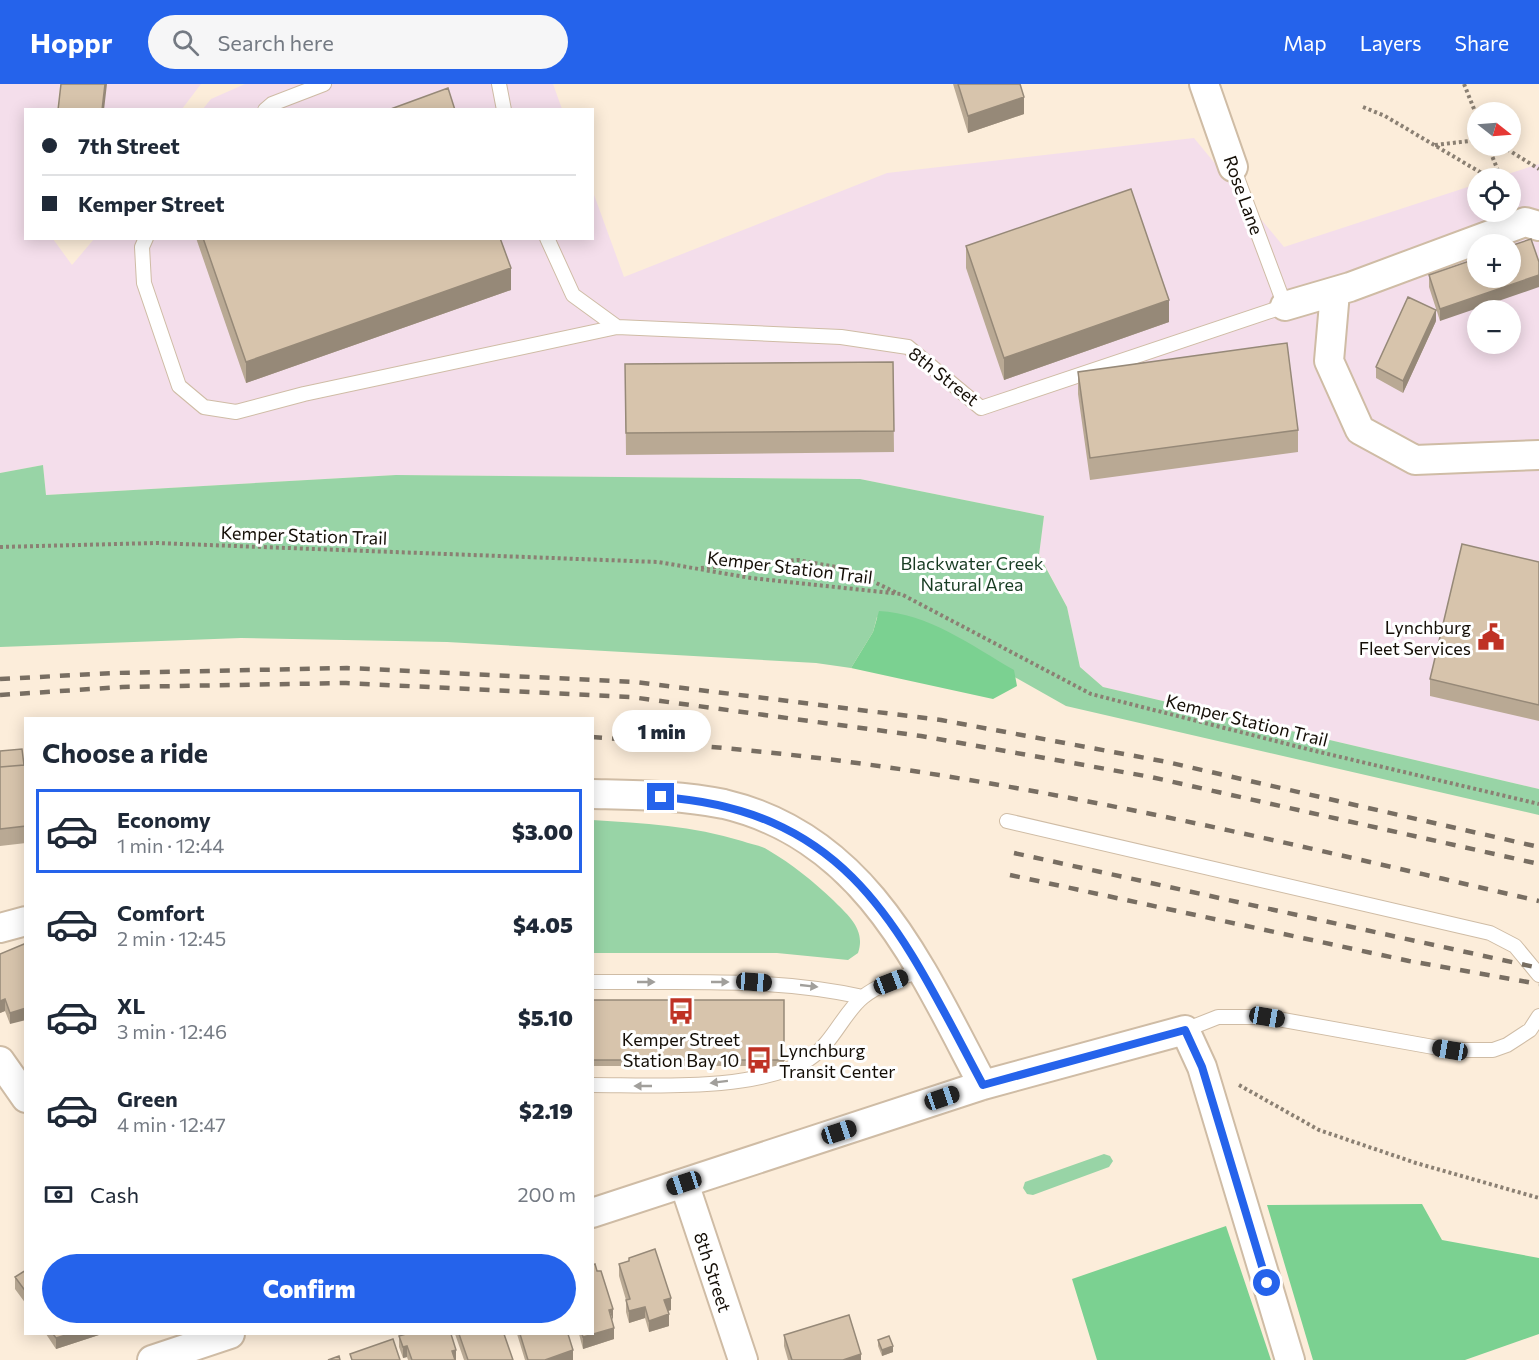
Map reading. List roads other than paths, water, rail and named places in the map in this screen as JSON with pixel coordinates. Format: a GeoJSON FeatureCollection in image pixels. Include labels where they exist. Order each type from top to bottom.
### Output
{"type":"FeatureCollection","features":[{"type":"Feature","properties":{"kind":"street","name":"Rose Lane"},"geometry":{"type":"LineString","coordinates":[[1204,84],[1233,167]]}},
{"type":"Feature","properties":{"kind":"street","name":"8th Street"},"geometry":{"type":"LineString","coordinates":[[1285,306],[1335,292],[1526,222],[1539,226]]}},
{"type":"Feature","properties":{"kind":"street"},"geometry":{"type":"LineString","coordinates":[[1335,292],[1329,361],[1360,429],[1415,460],[1539,455]]}},
{"type":"Feature","properties":{"kind":"street"},"geometry":{"type":"LineString","coordinates":[[594,794],[698,799],[726,805],[778,824],[826,854],[874,897],[922,970],[983,1085]]}},
{"type":"Feature","properties":{"kind":"street"},"geometry":{"type":"LineString","coordinates":[[0,928],[24,922]]}},
{"type":"Feature","properties":{"kind":"street"},"geometry":{"type":"LineString","coordinates":[[594,1212],[983,1085],[1185,1030],[1202,1067],[1290,1360]]}},
{"type":"Feature","properties":{"kind":"street"},"geometry":{"type":"LineString","coordinates":[[0,1061],[24,1095]]}},
{"type":"Feature","properties":{"kind":"street","name":"8th Street"},"geometry":{"type":"LineString","coordinates":[[684,1183],[743,1360]]}},
{"type":"Feature","properties":{"kind":"street"},"geometry":{"type":"LineString","coordinates":[[152,1360],[192,1339],[222,1335]]}},
{"type":"Feature","properties":{"kind":"lane"},"geometry":{"type":"LineString","coordinates":[[267,108],[324,84]]}},
{"type":"Feature","properties":{"kind":"lane"},"geometry":{"type":"LineString","coordinates":[[499,84],[504,108]]}},
{"type":"Feature","properties":{"kind":"lane","name":"Rose Lane"},"geometry":{"type":"LineString","coordinates":[[1233,167],[1285,306]]}},
{"type":"Feature","properties":{"kind":"lane"},"geometry":{"type":"LineString","coordinates":[[145,240],[142,247],[144,283],[179,386],[204,407],[236,412],[304,394],[616,327]]}},
{"type":"Feature","properties":{"kind":"lane"},"geometry":{"type":"LineString","coordinates":[[548,240],[573,295],[616,327]]}},
{"type":"Feature","properties":{"kind":"lane","name":"8th Street"},"geometry":{"type":"LineString","coordinates":[[616,327],[841,337],[908,346],[981,408],[1285,306]]}},
{"type":"Feature","properties":{"kind":"lane"},"geometry":{"type":"LineString","coordinates":[[1008,821],[1490,933],[1515,946],[1539,975]]}},
{"type":"Feature","properties":{"kind":"lane"},"geometry":{"type":"LineString","coordinates":[[594,1085],[685,1086],[754,1078],[783,1071],[810,1058],[836,1033],[863,997],[922,970]]}},
{"type":"Feature","properties":{"kind":"lane"},"geometry":{"type":"LineString","coordinates":[[594,982],[754,982],[814,986],[863,997]]}},
{"type":"Feature","properties":{"kind":"lane"},"geometry":{"type":"LineString","coordinates":[[1185,1030],[1218,1017],[1267,1017],[1450,1050],[1493,1050],[1507,1045],[1530,1030],[1539,1016]]}},
{"type":"Feature","properties":{"kind":"railway"},"geometry":{"type":"LineString","coordinates":[[0,679],[114,673],[347,668],[635,682],[941,720],[1167,762],[1539,847]]}},
{"type":"Feature","properties":{"kind":"railway"},"geometry":{"type":"LineString","coordinates":[[0,695],[122,687],[346,683],[631,697],[921,736],[1151,777],[1539,864]]}},
{"type":"Feature","properties":{"kind":"railway"},"geometry":{"type":"LineString","coordinates":[[594,737],[824,759],[1029,790],[1200,824],[1539,901]]}},
{"type":"Feature","properties":{"kind":"railway"},"geometry":{"type":"LineString","coordinates":[[1014,853],[1539,968]]}},
{"type":"Feature","properties":{"kind":"railway"},"geometry":{"type":"LineString","coordinates":[[1010,875],[1409,961],[1539,984]]}},
{"type":"Feature","properties":{"kind":"place","name":"Lynchburg Fleet Services"},"geometry":{"type":"Point","coordinates":[1491,637]}},
{"type":"Feature","properties":{"kind":"place","name":"Kemper Street Station Bay 10"},"geometry":{"type":"Point","coordinates":[681,1011]}},
{"type":"Feature","properties":{"kind":"place","name":"Lynchburg Transit Center"},"geometry":{"type":"Point","coordinates":[759,1060]}},
{"type":"Feature","properties":{"kind":"park label","name":"Blackwater Creek Natural Area"},"geometry":{"type":"Point","coordinates":[972,573]}}]}
